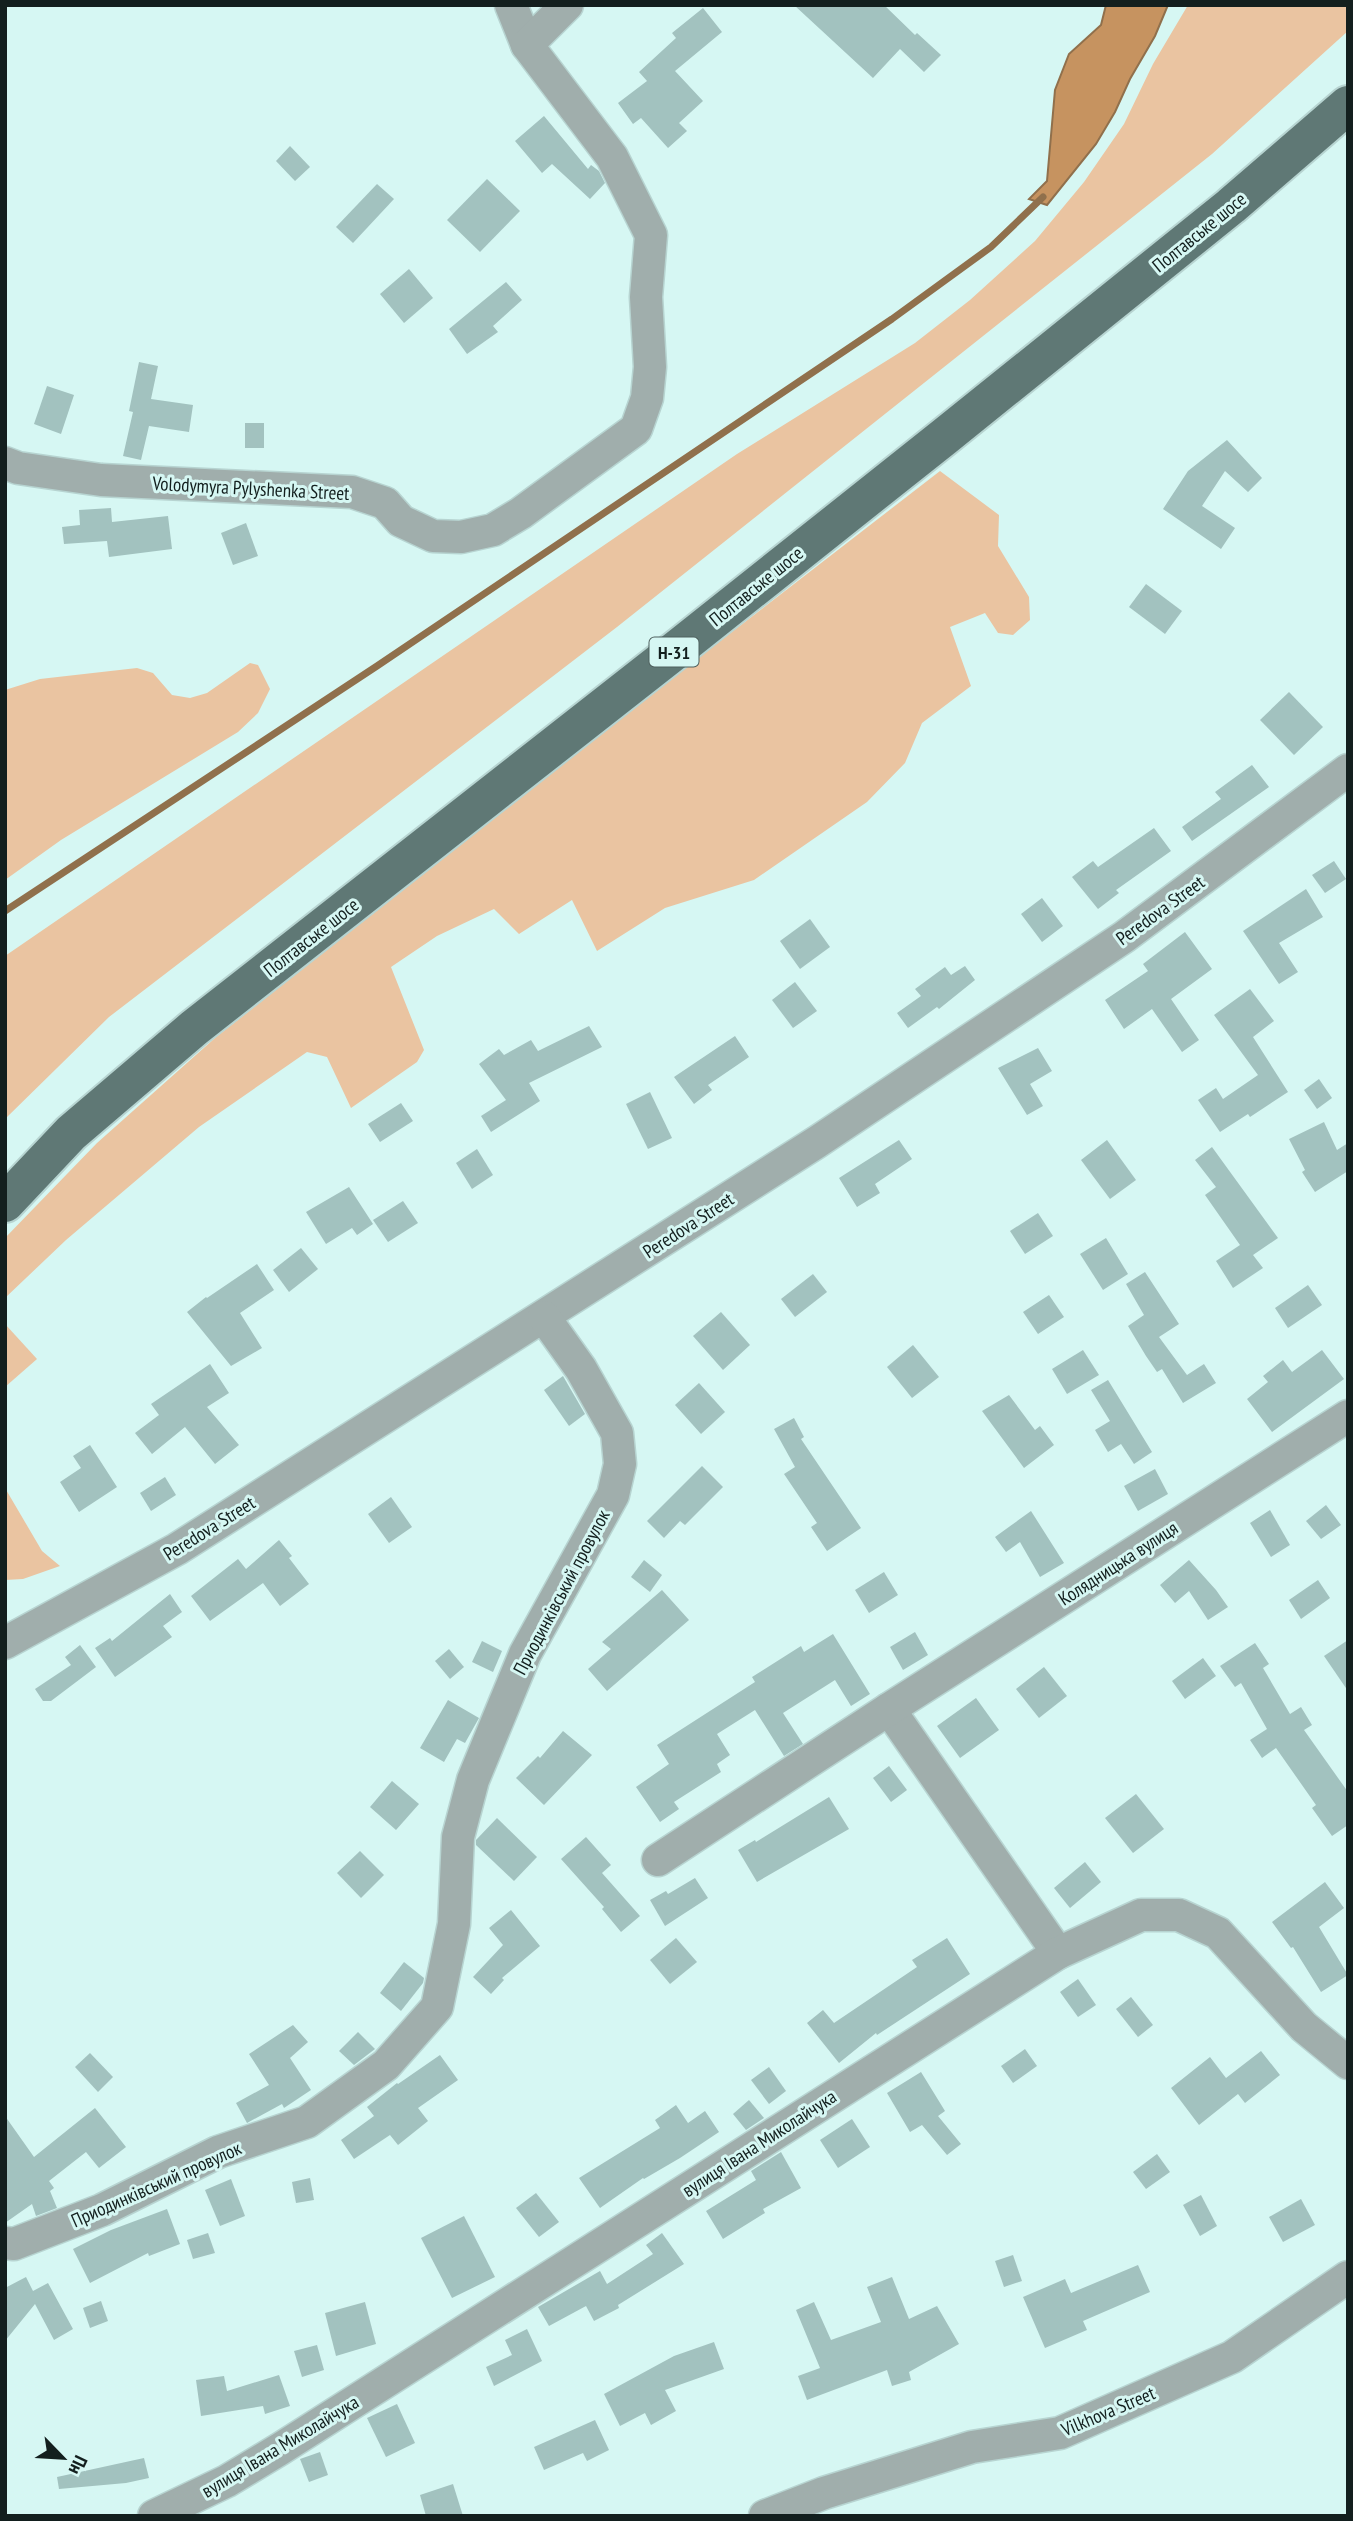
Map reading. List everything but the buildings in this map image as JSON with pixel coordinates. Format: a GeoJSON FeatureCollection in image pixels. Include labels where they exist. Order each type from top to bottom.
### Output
{"type":"FeatureCollection","features":[{"type":"Feature","properties":{"kind":"main road","name":"Полтавське шосе"},"geometry":{"type":"LineString","coordinates":[[5,1203],[71,1133],[194,1028],[986,403],[1231,206],[1348,104]]}},
{"type":"Feature","properties":{"kind":"street"},"geometry":{"type":"LineString","coordinates":[[511,5],[527,45],[567,5]]}},
{"type":"Feature","properties":{"kind":"street","name":"Volodymyra Pylyshenka Street"},"geometry":{"type":"LineString","coordinates":[[5,463],[18,468],[101,480],[352,492],[384,503],[401,521],[433,536],[461,537],[492,530],[521,513],[636,429],[647,398],[650,367],[646,297],[651,235],[612,158],[527,45]]}},
{"type":"Feature","properties":{"kind":"street","name":"Peredova Street"},"geometry":{"type":"LineString","coordinates":[[5,1643],[177,1549],[817,1142],[1124,937],[1348,770]]}},
{"type":"Feature","properties":{"kind":"street","name":"Приодинківський провулок"},"geometry":{"type":"LineString","coordinates":[[5,2244],[14,2244],[102,2210],[218,2152],[307,2122],[386,2066],[436,2007],[454,1924],[457,1837],[473,1780],[525,1654],[613,1495],[620,1464],[617,1433],[581,1368],[544,1317]]}},
{"type":"Feature","properties":{"kind":"street","name":"Колядницька вулиця"},"geometry":{"type":"LineString","coordinates":[[658,1860],[1348,1416]]}},
{"type":"Feature","properties":{"kind":"street"},"geometry":{"type":"LineString","coordinates":[[889,1709],[1058,1953]]}},
{"type":"Feature","properties":{"kind":"street","name":"вулиця Івана Миколайчука"},"geometry":{"type":"LineString","coordinates":[[154,2516],[228,2481],[280,2449],[1058,1953],[1141,1915],[1179,1915],[1218,1933],[1304,2026],[1348,2063]]}},
{"type":"Feature","properties":{"kind":"street","name":"Vilkhova Street"},"geometry":{"type":"LineString","coordinates":[[765,2516],[824,2493],[972,2446],[1060,2432],[1232,2357],[1348,2277]]}},
{"type":"Feature","properties":{"kind":"shaded area"},"geometry":{"type":"Polygon","coordinates":[[[1106,5],[1168,5],[1155,36],[1096,144],[1047,205],[1029,199],[1047,181],[1055,90],[1069,54],[1101,25],[1106,5]]]}},
{"type":"Feature","properties":{"kind":"shaded area"},"geometry":{"type":"Polygon","coordinates":[[[1188,5],[1348,5],[1348,31],[1212,154],[617,627],[109,1017],[5,1119],[5,956],[737,454],[915,343],[970,300],[1035,241],[1084,182],[1124,124],[1153,64],[1188,5]]]}},
{"type":"Feature","properties":{"kind":"shaded area"},"geometry":{"type":"Polygon","coordinates":[[[940,471],[999,515],[998,546],[1029,597],[1030,620],[1013,635],[998,633],[985,613],[950,627],[971,686],[922,723],[905,763],[867,802],[754,880],[665,908],[597,951],[572,900],[519,934],[494,909],[437,936],[391,967],[424,1050],[417,1062],[351,1108],[327,1057],[307,1052],[199,1127],[66,1240],[5,1298],[5,1238],[97,1143],[215,1038],[940,471]]]}},
{"type":"Feature","properties":{"kind":"shaded area"},"geometry":{"type":"Polygon","coordinates":[[[250,663],[258,665],[270,689],[258,713],[238,732],[61,840],[5,880],[5,690],[40,679],[137,668],[153,673],[172,695],[190,698],[207,693],[250,663]]]}},
{"type":"Feature","properties":{"kind":"shaded area"},"geometry":{"type":"Polygon","coordinates":[[[5,1324],[37,1359],[5,1387],[5,1324]]]}},
{"type":"Feature","properties":{"kind":"shaded area"},"geometry":{"type":"Polygon","coordinates":[[[5,1488],[42,1551],[60,1566],[23,1579],[5,1580],[5,1488]]]}},
{"type":"Feature","properties":{"kind":"waterway"},"geometry":{"type":"LineString","coordinates":[[5,911],[377,666],[892,319],[991,247],[1043,197]]}}]}
